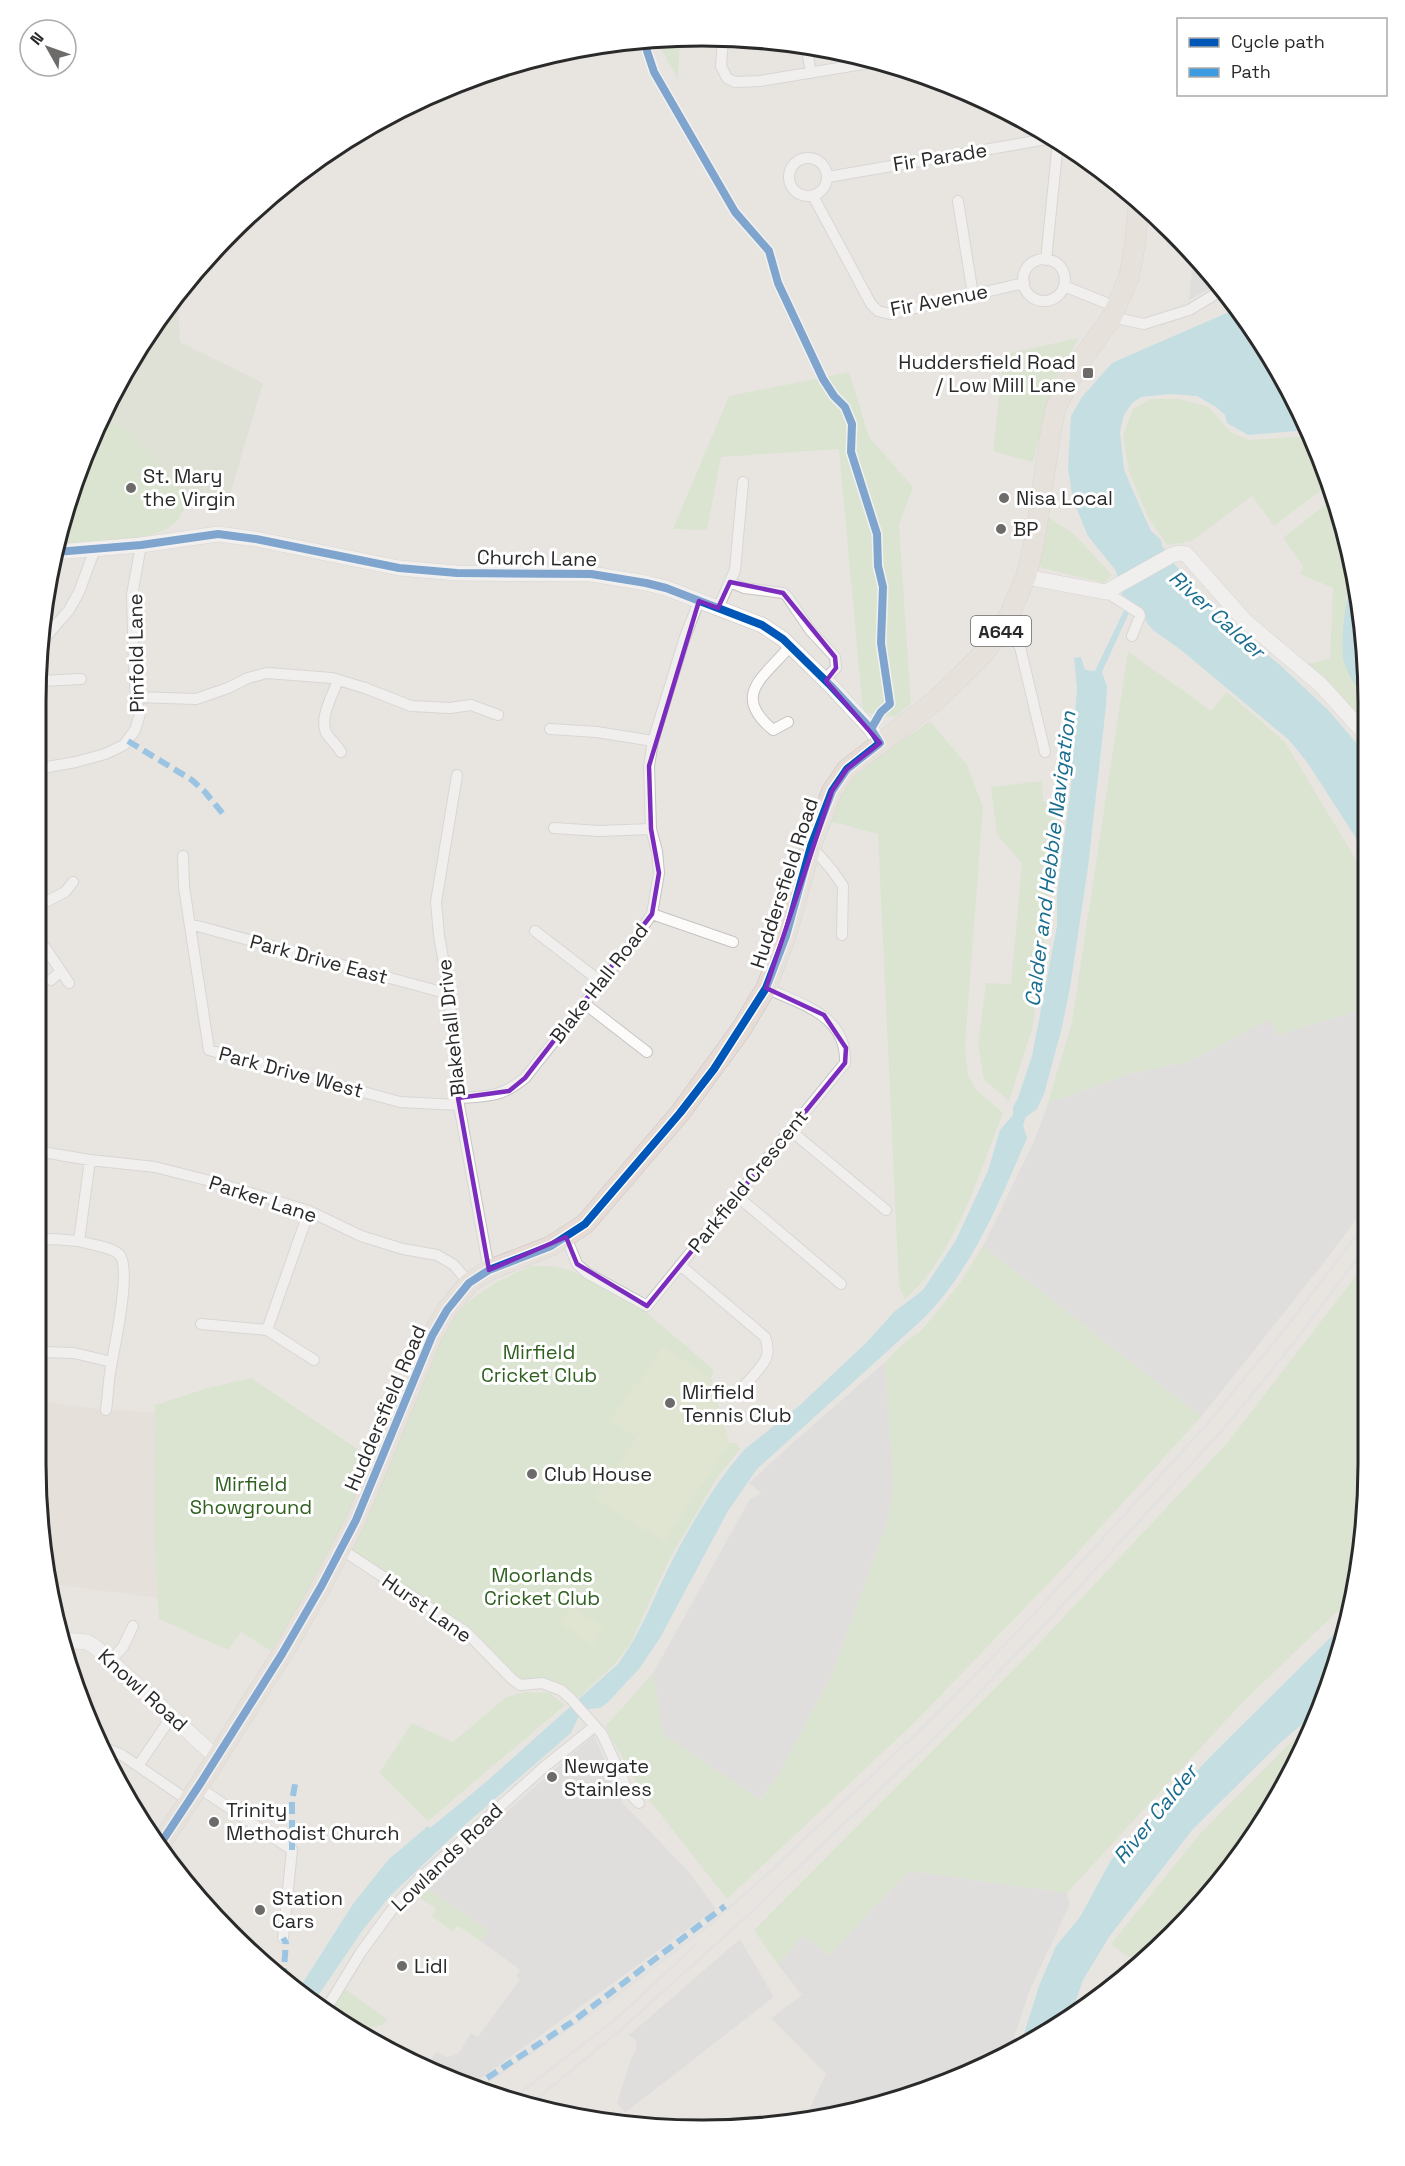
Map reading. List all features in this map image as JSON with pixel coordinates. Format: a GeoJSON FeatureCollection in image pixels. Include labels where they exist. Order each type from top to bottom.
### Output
{"type":"FeatureCollection","features":[{"type":"Feature","properties":{"kind":"highway","name":"Huddersfield Road"},"geometry":{"type":"LineString","coordinates":[[164,1838],[282,1654],[341,1549],[356,1520],[432,1336],[447,1310],[469,1283],[489,1270],[551,1246],[585,1224],[680,1113],[740,1031],[766,988],[786,936],[811,846],[832,791],[847,769],[951,686],[985,652],[1004,627],[1026,577],[1035,539],[1056,407],[1077,366],[1114,312],[1128,277],[1135,245],[1138,212]]}},
{"type":"Feature","properties":{"kind":"street"},"geometry":{"type":"LineString","coordinates":[[722,47],[721,66],[726,78],[735,82],[760,81],[856,65]]}},
{"type":"Feature","properties":{"kind":"street"},"geometry":{"type":"LineString","coordinates":[[808,55],[811,73]]}},
{"type":"Feature","properties":{"kind":"street","name":"Fir Parade"},"geometry":{"type":"LineString","coordinates":[[828,177],[1040,140]]}},
{"type":"Feature","properties":{"kind":"street"},"geometry":{"type":"LineString","coordinates":[[1046,260],[1057,151]]}},
{"type":"Feature","properties":{"kind":"street"},"geometry":{"type":"LineString","coordinates":[[814,158],[824,165],[828,177],[824,189],[813,196],[801,195],[792,188],[789,177],[792,166],[802,159],[814,158]]}},
{"type":"Feature","properties":{"kind":"street","name":"Fir Avenue"},"geometry":{"type":"LineString","coordinates":[[813,196],[871,304],[878,311],[890,314],[1024,283]]}},
{"type":"Feature","properties":{"kind":"street"},"geometry":{"type":"LineString","coordinates":[[958,201],[973,295]]}},
{"type":"Feature","properties":{"kind":"street"},"geometry":{"type":"LineString","coordinates":[[1040,260],[1057,264],[1064,274],[1064,286],[1056,297],[1043,301],[1030,296],[1024,283],[1029,266],[1040,260]]}},
{"type":"Feature","properties":{"kind":"street"},"geometry":{"type":"LineString","coordinates":[[1064,286],[1114,312],[1144,324],[1189,310],[1216,294]]}},
{"type":"Feature","properties":{"kind":"street"},"geometry":{"type":"LineString","coordinates":[[718,608],[735,570],[743,482]]}},
{"type":"Feature","properties":{"kind":"street","name":"Church Lane"},"geometry":{"type":"LineString","coordinates":[[65,551],[218,534],[256,539],[399,568],[457,573],[591,574],[646,583],[762,625],[783,639],[871,729],[880,743]]}},
{"type":"Feature","properties":{"kind":"street","name":"Pinfold Lane"},"geometry":{"type":"LineString","coordinates":[[46,767],[105,754],[124,745],[135,730],[140,714],[136,697],[132,595],[141,544]]}},
{"type":"Feature","properties":{"kind":"street"},"geometry":{"type":"LineString","coordinates":[[51,631],[69,610],[80,592],[94,549]]}},
{"type":"Feature","properties":{"kind":"street"},"geometry":{"type":"LineString","coordinates":[[1114,593],[1172,555],[1186,554],[1245,621],[1321,685],[1358,726]]}},
{"type":"Feature","properties":{"kind":"street"},"geometry":{"type":"LineString","coordinates":[[1026,577],[1114,593],[1136,609],[1140,616],[1132,636]]}},
{"type":"Feature","properties":{"kind":"street"},"geometry":{"type":"LineString","coordinates":[[730,582],[744,588],[783,593],[787,596],[810,630],[837,660],[836,668],[824,680]]}},
{"type":"Feature","properties":{"kind":"street","name":"Blake Hall Road"},"geometry":{"type":"LineString","coordinates":[[459,1102],[509,1091],[525,1078],[585,1004],[652,914],[659,873],[657,851],[651,829],[649,766],[653,741],[685,637],[699,601]]}},
{"type":"Feature","properties":{"kind":"street"},"geometry":{"type":"LineString","coordinates":[[1004,627],[1020,647],[1045,752]]}},
{"type":"Feature","properties":{"kind":"street"},"geometry":{"type":"LineString","coordinates":[[788,722],[773,730],[759,719],[751,700],[755,685],[790,646]]}},
{"type":"Feature","properties":{"kind":"street"},"geometry":{"type":"LineString","coordinates":[[136,697],[196,699],[248,678],[267,673],[338,680],[365,687],[411,706],[450,708],[471,705],[498,716]]}},
{"type":"Feature","properties":{"kind":"street"},"geometry":{"type":"LineString","coordinates":[[47,681],[81,679]]}},
{"type":"Feature","properties":{"kind":"street"},"geometry":{"type":"LineString","coordinates":[[338,680],[325,714],[324,726],[328,736],[336,742],[341,752]]}},
{"type":"Feature","properties":{"kind":"street"},"geometry":{"type":"LineString","coordinates":[[550,729],[597,732],[653,741]]}},
{"type":"Feature","properties":{"kind":"street","name":"Blakehall Drive"},"geometry":{"type":"LineString","coordinates":[[458,782],[436,902],[449,994],[459,1102],[489,1270]]}},
{"type":"Feature","properties":{"kind":"street"},"geometry":{"type":"LineString","coordinates":[[554,828],[599,831],[651,829]]}},
{"type":"Feature","properties":{"kind":"street"},"geometry":{"type":"LineString","coordinates":[[811,846],[843,886],[842,935]]}},
{"type":"Feature","properties":{"kind":"street","name":"Park Drive West"},"geometry":{"type":"LineString","coordinates":[[183,856],[184,887],[209,1050],[400,1102],[459,1102]]}},
{"type":"Feature","properties":{"kind":"street"},"geometry":{"type":"LineString","coordinates":[[46,902],[65,892],[74,882]]}},
{"type":"Feature","properties":{"kind":"street"},"geometry":{"type":"LineString","coordinates":[[652,914],[733,942]]}},
{"type":"Feature","properties":{"kind":"street","name":"Park Drive East"},"geometry":{"type":"LineString","coordinates":[[190,924],[449,994]]}},
{"type":"Feature","properties":{"kind":"street"},"geometry":{"type":"LineString","coordinates":[[535,931],[601,982]]}},
{"type":"Feature","properties":{"kind":"street"},"geometry":{"type":"LineString","coordinates":[[46,949],[69,983]]}},
{"type":"Feature","properties":{"kind":"street"},"geometry":{"type":"LineString","coordinates":[[51,980],[62,971]]}},
{"type":"Feature","properties":{"kind":"street","name":"Parkfield Crescent"},"geometry":{"type":"LineString","coordinates":[[566,1237],[577,1264],[587,1273],[647,1306],[845,1063],[846,1048],[838,1031],[824,1015],[766,988]]}},
{"type":"Feature","properties":{"kind":"street"},"geometry":{"type":"LineString","coordinates":[[585,1004],[647,1052]]}},
{"type":"Feature","properties":{"kind":"street"},"geometry":{"type":"LineString","coordinates":[[790,1130],[886,1210]]}},
{"type":"Feature","properties":{"kind":"street","name":"Parker Lane"},"geometry":{"type":"LineString","coordinates":[[46,1153],[90,1161],[155,1167],[309,1211],[361,1236],[403,1249],[437,1255],[453,1265],[469,1283]]}},
{"type":"Feature","properties":{"kind":"street"},"geometry":{"type":"LineString","coordinates":[[79,1241],[90,1161]]}},
{"type":"Feature","properties":{"kind":"street"},"geometry":{"type":"LineString","coordinates":[[737,1196],[841,1284]]}},
{"type":"Feature","properties":{"kind":"street"},"geometry":{"type":"LineString","coordinates":[[267,1330],[309,1211]]}},
{"type":"Feature","properties":{"kind":"street"},"geometry":{"type":"LineString","coordinates":[[46,1240],[79,1241],[111,1250],[120,1255],[124,1264],[121,1314],[106,1410]]}},
{"type":"Feature","properties":{"kind":"street"},"geometry":{"type":"LineString","coordinates":[[680,1265],[765,1337],[769,1347],[768,1358],[746,1384]]}},
{"type":"Feature","properties":{"kind":"street"},"geometry":{"type":"LineString","coordinates":[[201,1324],[267,1330],[314,1360]]}},
{"type":"Feature","properties":{"kind":"street"},"geometry":{"type":"LineString","coordinates":[[46,1352],[74,1353],[112,1362]]}},
{"type":"Feature","properties":{"kind":"street","name":"Hurst Lane"},"geometry":{"type":"LineString","coordinates":[[341,1549],[466,1632],[520,1685],[542,1683],[561,1690],[602,1734],[629,1792],[639,1803]]}},
{"type":"Feature","properties":{"kind":"street"},"geometry":{"type":"LineString","coordinates":[[110,1661],[123,1647],[133,1626]]}},
{"type":"Feature","properties":{"kind":"street","name":"Knowl Road"},"geometry":{"type":"LineString","coordinates":[[71,1641],[87,1642],[94,1646],[216,1757]]}},
{"type":"Feature","properties":{"kind":"street"},"geometry":{"type":"LineString","coordinates":[[138,1766],[172,1716]]}},
{"type":"Feature","properties":{"kind":"street","name":"Lowlands Road"},"geometry":{"type":"LineString","coordinates":[[330,2003],[379,1928],[418,1880],[592,1722]]}},
{"type":"Feature","properties":{"kind":"street"},"geometry":{"type":"LineString","coordinates":[[113,1751],[292,1850],[283,1938]]}},
{"type":"Feature","properties":{"kind":"highlighted area"},"geometry":{"type":"Polygon","coordinates":[[[730,582],[783,593],[835,657],[836,668],[826,681],[880,743],[847,769],[832,791],[766,988],[824,1015],[846,1048],[845,1063],[647,1306],[577,1264],[566,1237],[489,1270],[458,1098],[509,1091],[525,1078],[652,914],[659,873],[651,829],[649,766],[699,601],[718,608],[730,582]]]}},
{"type":"Feature","properties":{"kind":"shaded area"},"geometry":{"type":"Polygon","coordinates":[[[1192,266],[1211,288],[1189,300],[1192,266]]]}},
{"type":"Feature","properties":{"kind":"shaded area"},"geometry":{"type":"Polygon","coordinates":[[[1358,1010],[1358,1217],[1201,1417],[983,1246],[1034,1141],[1048,1103],[1130,1074],[1190,1061],[1271,1018],[1278,1035],[1358,1010]]]}},
{"type":"Feature","properties":{"kind":"shaded area"},"geometry":{"type":"Polygon","coordinates":[[[885,1362],[893,1483],[889,1517],[833,1672],[782,1769],[759,1801],[663,1734],[653,1673],[750,1499],[761,1493],[749,1483],[885,1362]]]}},
{"type":"Feature","properties":{"kind":"shaded area"},"geometry":{"type":"Polygon","coordinates":[[[46,1402],[106,1410],[155,1412],[154,1535],[158,1598],[58,1585],[48,1506],[46,1402]]]}},
{"type":"Feature","properties":{"kind":"shaded area"},"geometry":{"type":"Polygon","coordinates":[[[594,1735],[622,1802],[688,1871],[716,1909],[478,2080],[430,2060],[437,2052],[446,2057],[459,2053],[471,2033],[478,2037],[520,1979],[516,1976],[520,1970],[481,1941],[488,1931],[425,1887],[499,1818],[594,1735]]]}},
{"type":"Feature","properties":{"kind":"shaded area"},"geometry":{"type":"Polygon","coordinates":[[[909,1871],[1067,1893],[1070,1904],[1029,1992],[1013,2041],[954,2070],[913,2085],[872,2097],[809,2111],[826,2074],[771,2018],[802,1995],[778,1965],[803,1935],[829,1955],[909,1871]]]}},
{"type":"Feature","properties":{"kind":"shaded area"},"geometry":{"type":"Polygon","coordinates":[[[740,1939],[774,1997],[625,2113],[617,2103],[636,2050],[636,2041],[629,2035],[740,1939]]]}},
{"type":"Feature","properties":{"kind":"green space"},"geometry":{"type":"Polygon","coordinates":[[[680,47],[678,79],[661,48],[680,47]]]}},
{"type":"Feature","properties":{"kind":"green space","name":"St. Mary the Virgin"},"geometry":{"type":"Polygon","coordinates":[[[178,308],[180,342],[263,383],[226,508],[193,492],[191,495],[124,427],[109,423],[134,374],[178,308]]]}},
{"type":"Feature","properties":{"kind":"green space"},"geometry":{"type":"Polygon","coordinates":[[[1079,338],[1052,387],[1033,462],[993,451],[1004,354],[1079,338]]]}},
{"type":"Feature","properties":{"kind":"green space"},"geometry":{"type":"Polygon","coordinates":[[[849,372],[869,437],[913,487],[899,525],[911,704],[895,717],[863,712],[839,449],[721,457],[707,530],[673,529],[729,396],[849,372]]]}},
{"type":"Feature","properties":{"kind":"green space"},"geometry":{"type":"Polygon","coordinates":[[[1150,399],[1180,399],[1209,407],[1230,432],[1249,440],[1302,437],[1323,489],[1274,526],[1252,496],[1192,541],[1167,545],[1148,517],[1129,472],[1123,435],[1133,409],[1150,399]]]}},
{"type":"Feature","properties":{"kind":"green space"},"geometry":{"type":"Polygon","coordinates":[[[109,423],[124,427],[191,495],[180,517],[166,529],[137,538],[108,543],[102,541],[96,545],[66,547],[81,492],[109,423]]]}},
{"type":"Feature","properties":{"kind":"green space"},"geometry":{"type":"Polygon","coordinates":[[[1327,503],[1348,589],[1346,598],[1358,689],[1358,715],[1308,664],[1330,659],[1333,588],[1300,574],[1303,566],[1283,538],[1327,503]]]}},
{"type":"Feature","properties":{"kind":"green space"},"geometry":{"type":"Polygon","coordinates":[[[1046,516],[1074,534],[1112,575],[1104,583],[1039,567],[1046,516]]]}},
{"type":"Feature","properties":{"kind":"green space"},"geometry":{"type":"Polygon","coordinates":[[[1128,651],[1211,711],[1227,692],[1285,742],[1358,863],[1358,1010],[1278,1035],[1270,1019],[1190,1061],[1130,1074],[1048,1103],[1072,1022],[1128,651]]]}},
{"type":"Feature","properties":{"kind":"green space"},"geometry":{"type":"Polygon","coordinates":[[[930,721],[967,765],[983,807],[965,1046],[968,1076],[977,1091],[1003,1113],[964,1213],[952,1237],[923,1281],[905,1299],[899,1286],[878,834],[829,821],[840,792],[857,772],[930,721]]]}},
{"type":"Feature","properties":{"kind":"green space"},"geometry":{"type":"Polygon","coordinates":[[[1042,781],[1043,801],[1062,805],[1033,1025],[1009,1101],[984,1080],[978,1044],[986,983],[1011,984],[1022,863],[997,835],[991,787],[1042,781]]]}},
{"type":"Feature","properties":{"kind":"green space"},"geometry":{"type":"Polygon","coordinates":[[[983,1246],[1201,1417],[1067,1564],[915,1722],[727,1899],[639,1787],[605,1727],[653,1673],[663,1734],[760,1800],[782,1769],[833,1672],[889,1517],[893,1483],[885,1362],[907,1340],[921,1331],[960,1283],[983,1246]]]}},
{"type":"Feature","properties":{"kind":"green space"},"geometry":{"type":"Polygon","coordinates":[[[531,1266],[552,1266],[570,1270],[645,1311],[714,1370],[711,1378],[663,1347],[611,1420],[636,1438],[595,1499],[664,1541],[729,1443],[736,1443],[740,1449],[717,1478],[670,1558],[630,1644],[614,1665],[579,1697],[561,1687],[521,1682],[486,1646],[346,1548],[441,1339],[452,1322],[467,1304],[483,1291],[531,1266]]]}},
{"type":"Feature","properties":{"kind":"green space"},"geometry":{"type":"Polygon","coordinates":[[[1358,1273],[1357,1506],[1353,1549],[1342,1607],[1241,1704],[1067,1893],[909,1871],[829,1955],[803,1935],[778,1965],[754,1930],[1029,1654],[1228,1442],[1358,1273]]]}},
{"type":"Feature","properties":{"kind":"green space","name":"Mirfield Tennis Club"},"geometry":{"type":"Polygon","coordinates":[[[663,1347],[711,1378],[729,1443],[664,1541],[595,1499],[636,1438],[610,1420],[663,1347]]]}},
{"type":"Feature","properties":{"kind":"green space","name":"Mirfield Showground"},"geometry":{"type":"Polygon","coordinates":[[[251,1378],[374,1460],[335,1546],[279,1656],[241,1632],[228,1650],[159,1619],[154,1535],[155,1405],[208,1388],[251,1378]]]}},
{"type":"Feature","properties":{"kind":"green space"},"geometry":{"type":"Polygon","coordinates":[[[571,1606],[605,1628],[593,1645],[560,1623],[571,1606]]]}},
{"type":"Feature","properties":{"kind":"green space"},"geometry":{"type":"Polygon","coordinates":[[[524,1692],[550,1693],[565,1705],[428,1821],[379,1773],[412,1723],[453,1742],[505,1698],[524,1692]]]}},
{"type":"Feature","properties":{"kind":"green space"},"geometry":{"type":"Polygon","coordinates":[[[1300,1733],[1271,1792],[1248,1828],[1196,1896],[1132,1959],[1111,1944],[1199,1835],[1300,1733]]]}},
{"type":"Feature","properties":{"kind":"green space"},"geometry":{"type":"Polygon","coordinates":[[[425,1887],[489,1931],[481,1941],[458,1926],[453,1932],[432,1916],[436,1909],[418,1896],[425,1887]]]}},
{"type":"Feature","properties":{"kind":"green space"},"geometry":{"type":"Polygon","coordinates":[[[345,1989],[387,2019],[383,2025],[368,2028],[334,2006],[345,1989]]]}},
{"type":"Feature","properties":{"kind":"water","name":"River Calder"},"geometry":{"type":"Polygon","coordinates":[[[1229,312],[1271,374],[1291,412],[1300,431],[1248,435],[1227,423],[1225,415],[1197,396],[1170,394],[1141,397],[1132,403],[1124,415],[1120,432],[1124,469],[1151,531],[1161,540],[1162,546],[1175,565],[1195,585],[1196,593],[1211,609],[1280,665],[1328,710],[1358,745],[1358,843],[1307,762],[1289,740],[1181,650],[1153,630],[1147,623],[1141,608],[1133,604],[1102,672],[1107,687],[1106,706],[1088,867],[1070,988],[1061,1031],[1044,1094],[1037,1109],[1026,1117],[1023,1125],[1027,1138],[995,1210],[971,1256],[957,1278],[924,1318],[757,1469],[728,1511],[660,1638],[639,1669],[608,1702],[600,1708],[589,1709],[578,1718],[571,1733],[467,1823],[390,1896],[362,1931],[318,1995],[302,1984],[353,1904],[388,1860],[486,1782],[618,1664],[641,1627],[687,1532],[735,1461],[745,1449],[800,1405],[866,1343],[894,1312],[923,1290],[956,1240],[988,1171],[1000,1130],[1013,1115],[1013,1107],[1032,1056],[1057,926],[1057,895],[1071,786],[1074,734],[1069,734],[1069,729],[1074,729],[1077,688],[1074,658],[1081,657],[1085,670],[1095,671],[1128,602],[1123,597],[1116,571],[1088,536],[1073,500],[1068,469],[1071,416],[1082,397],[1112,363],[1229,312]]]}},
{"type":"Feature","properties":{"kind":"water"},"geometry":{"type":"Polygon","coordinates":[[[1349,592],[1357,660],[1358,687],[1348,673],[1344,661],[1345,612],[1349,592]]]}},
{"type":"Feature","properties":{"kind":"water"},"geometry":{"type":"Polygon","coordinates":[[[1336,1632],[1324,1674],[1307,1720],[1280,1743],[1193,1829],[1109,1937],[1083,1980],[1075,2003],[1023,2036],[1039,1986],[1056,1946],[1080,1917],[1111,1860],[1212,1755],[1336,1632]]]}},
{"type":"Feature","properties":{"kind":"railway"},"geometry":{"type":"LineString","coordinates":[[486,2083],[605,2004],[704,1929],[762,1879],[919,1731],[1023,1626],[1208,1423],[1288,1325],[1358,1233]]}},
{"type":"Feature","properties":{"kind":"railway"},"geometry":{"type":"LineString","coordinates":[[538,2098],[625,2026],[746,1917],[937,1735],[1039,1631],[1226,1426],[1289,1349],[1358,1257]]}},
{"type":"Feature","properties":{"kind":"railway"},"geometry":{"type":"LineString","coordinates":[[520,2093],[617,2018],[696,1945]]}},
{"type":"Feature","properties":{"kind":"marked path"},"geometry":{"type":"LineString","coordinates":[[128,741],[192,780],[224,815]]}},
{"type":"Feature","properties":{"kind":"marked path"},"geometry":{"type":"LineString","coordinates":[[292,1850],[292,1801],[296,1779]]}},
{"type":"Feature","properties":{"kind":"marked path"},"geometry":{"type":"LineString","coordinates":[[482,2081],[572,2022],[725,1906]]}},
{"type":"Feature","properties":{"kind":"marked path"},"geometry":{"type":"LineString","coordinates":[[283,1938],[286,1943],[284,1968]]}},
{"type":"Feature","properties":{"kind":"cycle path"},"geometry":{"type":"LineString","coordinates":[[647,49],[654,72],[735,212],[769,251],[778,283],[823,379],[834,396],[845,407],[852,424],[851,452],[877,534],[878,566],[883,587],[881,643],[890,704],[881,712],[871,729]]}},
{"type":"Feature","properties":{"kind":"cycle path"},"geometry":{"type":"LineString","coordinates":[[65,551],[141,545],[218,534],[256,539],[399,568],[457,573],[591,574],[646,583],[666,588],[762,625],[783,639],[831,686],[871,729],[880,743],[847,769],[832,791],[811,846],[786,936],[766,988],[714,1069],[680,1113],[585,1224],[551,1246],[489,1270],[469,1283],[447,1310],[432,1336],[356,1520],[322,1585],[282,1654],[164,1838]]}},
{"type":"Feature","properties":{"kind":"place","name":"Huddersfield Road / Low Mill Lane"},"geometry":{"type":"Point","coordinates":[1088,373]}},
{"type":"Feature","properties":{"kind":"place","name":"St. Mary the Virgin"},"geometry":{"type":"Point","coordinates":[131,488]}},
{"type":"Feature","properties":{"kind":"place","name":"Nisa Local"},"geometry":{"type":"Point","coordinates":[1004,498]}},
{"type":"Feature","properties":{"kind":"place","name":"BP"},"geometry":{"type":"Point","coordinates":[1001,529]}},
{"type":"Feature","properties":{"kind":"place","name":"Mirfield Tennis Club"},"geometry":{"type":"Point","coordinates":[670,1403]}},
{"type":"Feature","properties":{"kind":"place","name":"Club House"},"geometry":{"type":"Point","coordinates":[532,1474]}},
{"type":"Feature","properties":{"kind":"place","name":"Newgate Stainless"},"geometry":{"type":"Point","coordinates":[552,1777]}},
{"type":"Feature","properties":{"kind":"place","name":"Trinity Methodist Church"},"geometry":{"type":"Point","coordinates":[214,1822]}},
{"type":"Feature","properties":{"kind":"place","name":"Station Cars"},"geometry":{"type":"Point","coordinates":[260,1910]}},
{"type":"Feature","properties":{"kind":"place","name":"Lidl"},"geometry":{"type":"Point","coordinates":[402,1966]}},
{"type":"Feature","properties":{"kind":"water label","name":"Calder and Hebble Navigation"},"geometry":{"type":"Point","coordinates":[1050,859]}},
{"type":"Feature","properties":{"kind":"park label","name":"Mirfield Cricket Club"},"geometry":{"type":"Point","coordinates":[539,1364]}},
{"type":"Feature","properties":{"kind":"park label","name":"Moorlands Cricket Club"},"geometry":{"type":"Point","coordinates":[542,1586]}}]}
